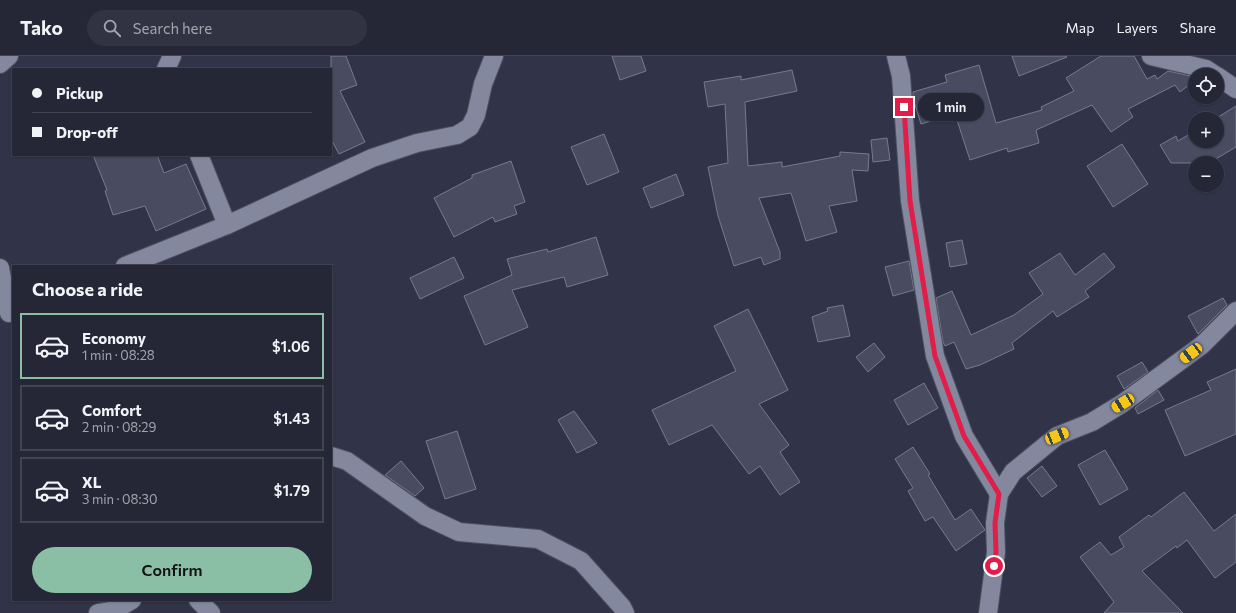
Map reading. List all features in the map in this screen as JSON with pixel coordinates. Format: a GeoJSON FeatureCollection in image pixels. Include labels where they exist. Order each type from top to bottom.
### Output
{"type":"FeatureCollection","features":[{"type":"Feature","properties":{"kind":"street"},"geometry":{"type":"LineString","coordinates":[[0,64],[9,56]]}},
{"type":"Feature","properties":{"kind":"street"},"geometry":{"type":"LineString","coordinates":[[166,68],[172,56]]}},
{"type":"Feature","properties":{"kind":"street"},"geometry":{"type":"LineString","coordinates":[[127,265],[227,225],[372,158],[417,143],[457,135],[470,127],[476,115],[483,84],[494,56]]}},
{"type":"Feature","properties":{"kind":"street"},"geometry":{"type":"LineString","coordinates":[[896,56],[901,76],[910,201],[935,356],[964,436],[999,494]]}},
{"type":"Feature","properties":{"kind":"street"},"geometry":{"type":"LineString","coordinates":[[1151,56],[1202,68]]}},
{"type":"Feature","properties":{"kind":"street"},"geometry":{"type":"LineString","coordinates":[[1224,81],[1236,89]]}},
{"type":"Feature","properties":{"kind":"street"},"geometry":{"type":"LineString","coordinates":[[199,156],[227,225]]}},
{"type":"Feature","properties":{"kind":"street"},"geometry":{"type":"LineString","coordinates":[[0,268],[7,313]]}},
{"type":"Feature","properties":{"kind":"street"},"geometry":{"type":"LineString","coordinates":[[988,613],[996,552],[995,523],[999,494],[1013,472],[1057,436],[1092,422],[1123,403],[1202,345],[1236,311]]}},
{"type":"Feature","properties":{"kind":"street"},"geometry":{"type":"LineString","coordinates":[[332,456],[347,461],[425,516],[460,532],[538,539],[580,561],[622,606],[625,613]]}},
{"type":"Feature","properties":{"kind":"street"},"geometry":{"type":"LineString","coordinates":[[98,613],[115,610],[130,601]]}},
{"type":"Feature","properties":{"kind":"street"},"geometry":{"type":"LineString","coordinates":[[199,601],[211,613]]}},
{"type":"Feature","properties":{"kind":"building"},"geometry":{"type":"Polygon","coordinates":[[[331,56],[346,56],[357,85],[340,91],[365,142],[339,154],[332,141],[331,56]]]}},
{"type":"Feature","properties":{"kind":"building"},"geometry":{"type":"Polygon","coordinates":[[[612,56],[641,56],[646,71],[620,80],[612,56]]]}},
{"type":"Feature","properties":{"kind":"building"},"geometry":{"type":"Polygon","coordinates":[[[1012,56],[1066,56],[1067,57],[1019,76],[1012,56]]]}},
{"type":"Feature","properties":{"kind":"building"},"geometry":{"type":"Polygon","coordinates":[[[1101,56],[1134,56],[1147,79],[1155,75],[1157,79],[1168,71],[1188,75],[1188,86],[1180,92],[1175,85],[1128,109],[1133,117],[1111,132],[1092,105],[1036,130],[1039,143],[1008,152],[1007,148],[970,160],[955,114],[921,124],[913,98],[913,92],[947,82],[945,75],[979,65],[996,123],[1042,110],[1041,107],[1074,91],[1066,78],[1101,56]]]}},
{"type":"Feature","properties":{"kind":"building"},"geometry":{"type":"Polygon","coordinates":[[[792,70],[797,91],[745,102],[748,166],[782,162],[782,167],[840,156],[840,152],[869,154],[868,171],[852,170],[857,201],[829,206],[837,232],[806,241],[791,193],[759,198],[780,252],[780,259],[764,265],[761,257],[734,266],[718,216],[708,167],[728,163],[725,104],[708,107],[704,82],[741,76],[741,80],[792,70]]]}},
{"type":"Feature","properties":{"kind":"building"},"geometry":{"type":"Polygon","coordinates":[[[1236,106],[1236,147],[1221,156],[1188,156],[1188,163],[1171,163],[1160,145],[1176,136],[1178,141],[1188,135],[1188,148],[1224,148],[1224,113],[1236,106]]]}},
{"type":"Feature","properties":{"kind":"building"},"geometry":{"type":"Polygon","coordinates":[[[604,134],[619,172],[587,185],[571,147],[604,134]]]}},
{"type":"Feature","properties":{"kind":"building"},"geometry":{"type":"Polygon","coordinates":[[[887,138],[890,160],[873,162],[871,140],[887,138]]]}},
{"type":"Feature","properties":{"kind":"building"},"geometry":{"type":"Polygon","coordinates":[[[1122,144],[1148,184],[1113,207],[1087,166],[1122,144]]]}},
{"type":"Feature","properties":{"kind":"building"},"geometry":{"type":"Polygon","coordinates":[[[93,156],[157,156],[164,173],[186,164],[206,209],[156,231],[145,206],[113,215],[105,191],[107,190],[93,156]]]}},
{"type":"Feature","properties":{"kind":"building"},"geometry":{"type":"Polygon","coordinates":[[[511,161],[525,202],[514,206],[517,214],[495,222],[493,217],[454,237],[434,198],[472,178],[472,175],[511,161]]]}},
{"type":"Feature","properties":{"kind":"building"},"geometry":{"type":"Polygon","coordinates":[[[676,174],[684,195],[651,208],[643,188],[676,174]]]}},
{"type":"Feature","properties":{"kind":"building"},"geometry":{"type":"Polygon","coordinates":[[[596,237],[608,275],[567,287],[564,277],[512,290],[528,327],[485,345],[464,296],[512,275],[507,259],[547,249],[548,252],[596,237]]]}},
{"type":"Feature","properties":{"kind":"building"},"geometry":{"type":"Polygon","coordinates":[[[962,240],[967,264],[950,267],[946,243],[962,240]]]}},
{"type":"Feature","properties":{"kind":"building"},"geometry":{"type":"Polygon","coordinates":[[[1060,253],[1075,275],[1104,253],[1115,267],[1085,291],[1089,297],[1057,317],[1053,311],[1012,343],[1014,349],[980,365],[966,369],[954,342],[945,346],[943,342],[936,298],[952,291],[971,335],[1014,315],[1043,294],[1029,273],[1060,253]]]}},
{"type":"Feature","properties":{"kind":"building"},"geometry":{"type":"Polygon","coordinates":[[[454,257],[464,278],[420,299],[410,278],[454,257]]]}},
{"type":"Feature","properties":{"kind":"building"},"geometry":{"type":"Polygon","coordinates":[[[909,261],[914,290],[893,296],[885,267],[909,261]]]}},
{"type":"Feature","properties":{"kind":"building"},"geometry":{"type":"Polygon","coordinates":[[[1223,298],[1227,305],[1198,334],[1188,316],[1223,298]]]}},
{"type":"Feature","properties":{"kind":"building"},"geometry":{"type":"Polygon","coordinates":[[[843,305],[850,336],[818,342],[812,317],[828,311],[827,308],[843,305]]]}},
{"type":"Feature","properties":{"kind":"building"},"geometry":{"type":"Polygon","coordinates":[[[748,309],[788,390],[759,404],[789,445],[780,452],[800,482],[780,495],[760,466],[749,474],[712,425],[669,445],[652,410],[736,371],[714,326],[748,309]]]}},
{"type":"Feature","properties":{"kind":"building"},"geometry":{"type":"Polygon","coordinates":[[[874,343],[885,357],[868,372],[856,357],[874,343]]]}},
{"type":"Feature","properties":{"kind":"building"},"geometry":{"type":"Polygon","coordinates":[[[1142,362],[1148,372],[1124,389],[1117,376],[1142,362]]]}},
{"type":"Feature","properties":{"kind":"building"},"geometry":{"type":"Polygon","coordinates":[[[1236,369],[1236,434],[1185,456],[1165,410],[1211,390],[1207,382],[1236,369]]]}},
{"type":"Feature","properties":{"kind":"building"},"geometry":{"type":"Polygon","coordinates":[[[924,383],[938,408],[908,425],[894,400],[924,383]]]}},
{"type":"Feature","properties":{"kind":"building"},"geometry":{"type":"Polygon","coordinates":[[[1158,390],[1164,400],[1138,414],[1135,408],[1158,390]]]}},
{"type":"Feature","properties":{"kind":"building"},"geometry":{"type":"Polygon","coordinates":[[[574,411],[597,443],[577,453],[558,420],[574,411]]]}},
{"type":"Feature","properties":{"kind":"building"},"geometry":{"type":"Polygon","coordinates":[[[457,431],[476,489],[445,499],[426,441],[457,431]]]}},
{"type":"Feature","properties":{"kind":"building"},"geometry":{"type":"Polygon","coordinates":[[[913,447],[930,474],[928,475],[955,520],[971,509],[985,530],[956,551],[933,517],[925,521],[908,491],[913,488],[895,459],[913,447]]]}},
{"type":"Feature","properties":{"kind":"building"},"geometry":{"type":"Polygon","coordinates":[[[1105,450],[1128,489],[1100,505],[1078,465],[1105,450]]]}},
{"type":"Feature","properties":{"kind":"building"},"geometry":{"type":"Polygon","coordinates":[[[401,461],[424,488],[415,496],[385,475],[401,461]]]}},
{"type":"Feature","properties":{"kind":"building"},"geometry":{"type":"Polygon","coordinates":[[[1042,466],[1057,486],[1042,497],[1027,478],[1042,466]]]}},
{"type":"Feature","properties":{"kind":"building"},"geometry":{"type":"Polygon","coordinates":[[[1184,492],[1214,531],[1236,514],[1236,562],[1215,578],[1187,540],[1177,548],[1176,546],[1142,571],[1183,613],[1104,613],[1114,602],[1080,557],[1100,542],[1111,555],[1124,547],[1119,537],[1149,515],[1151,517],[1184,492]]]}},
{"type":"Feature","properties":{"kind":"route"},"geometry":{"type":"LineString","coordinates":[[904,107],[910,201],[935,356],[964,436],[999,494],[995,523],[996,552],[994,566]]}}]}
